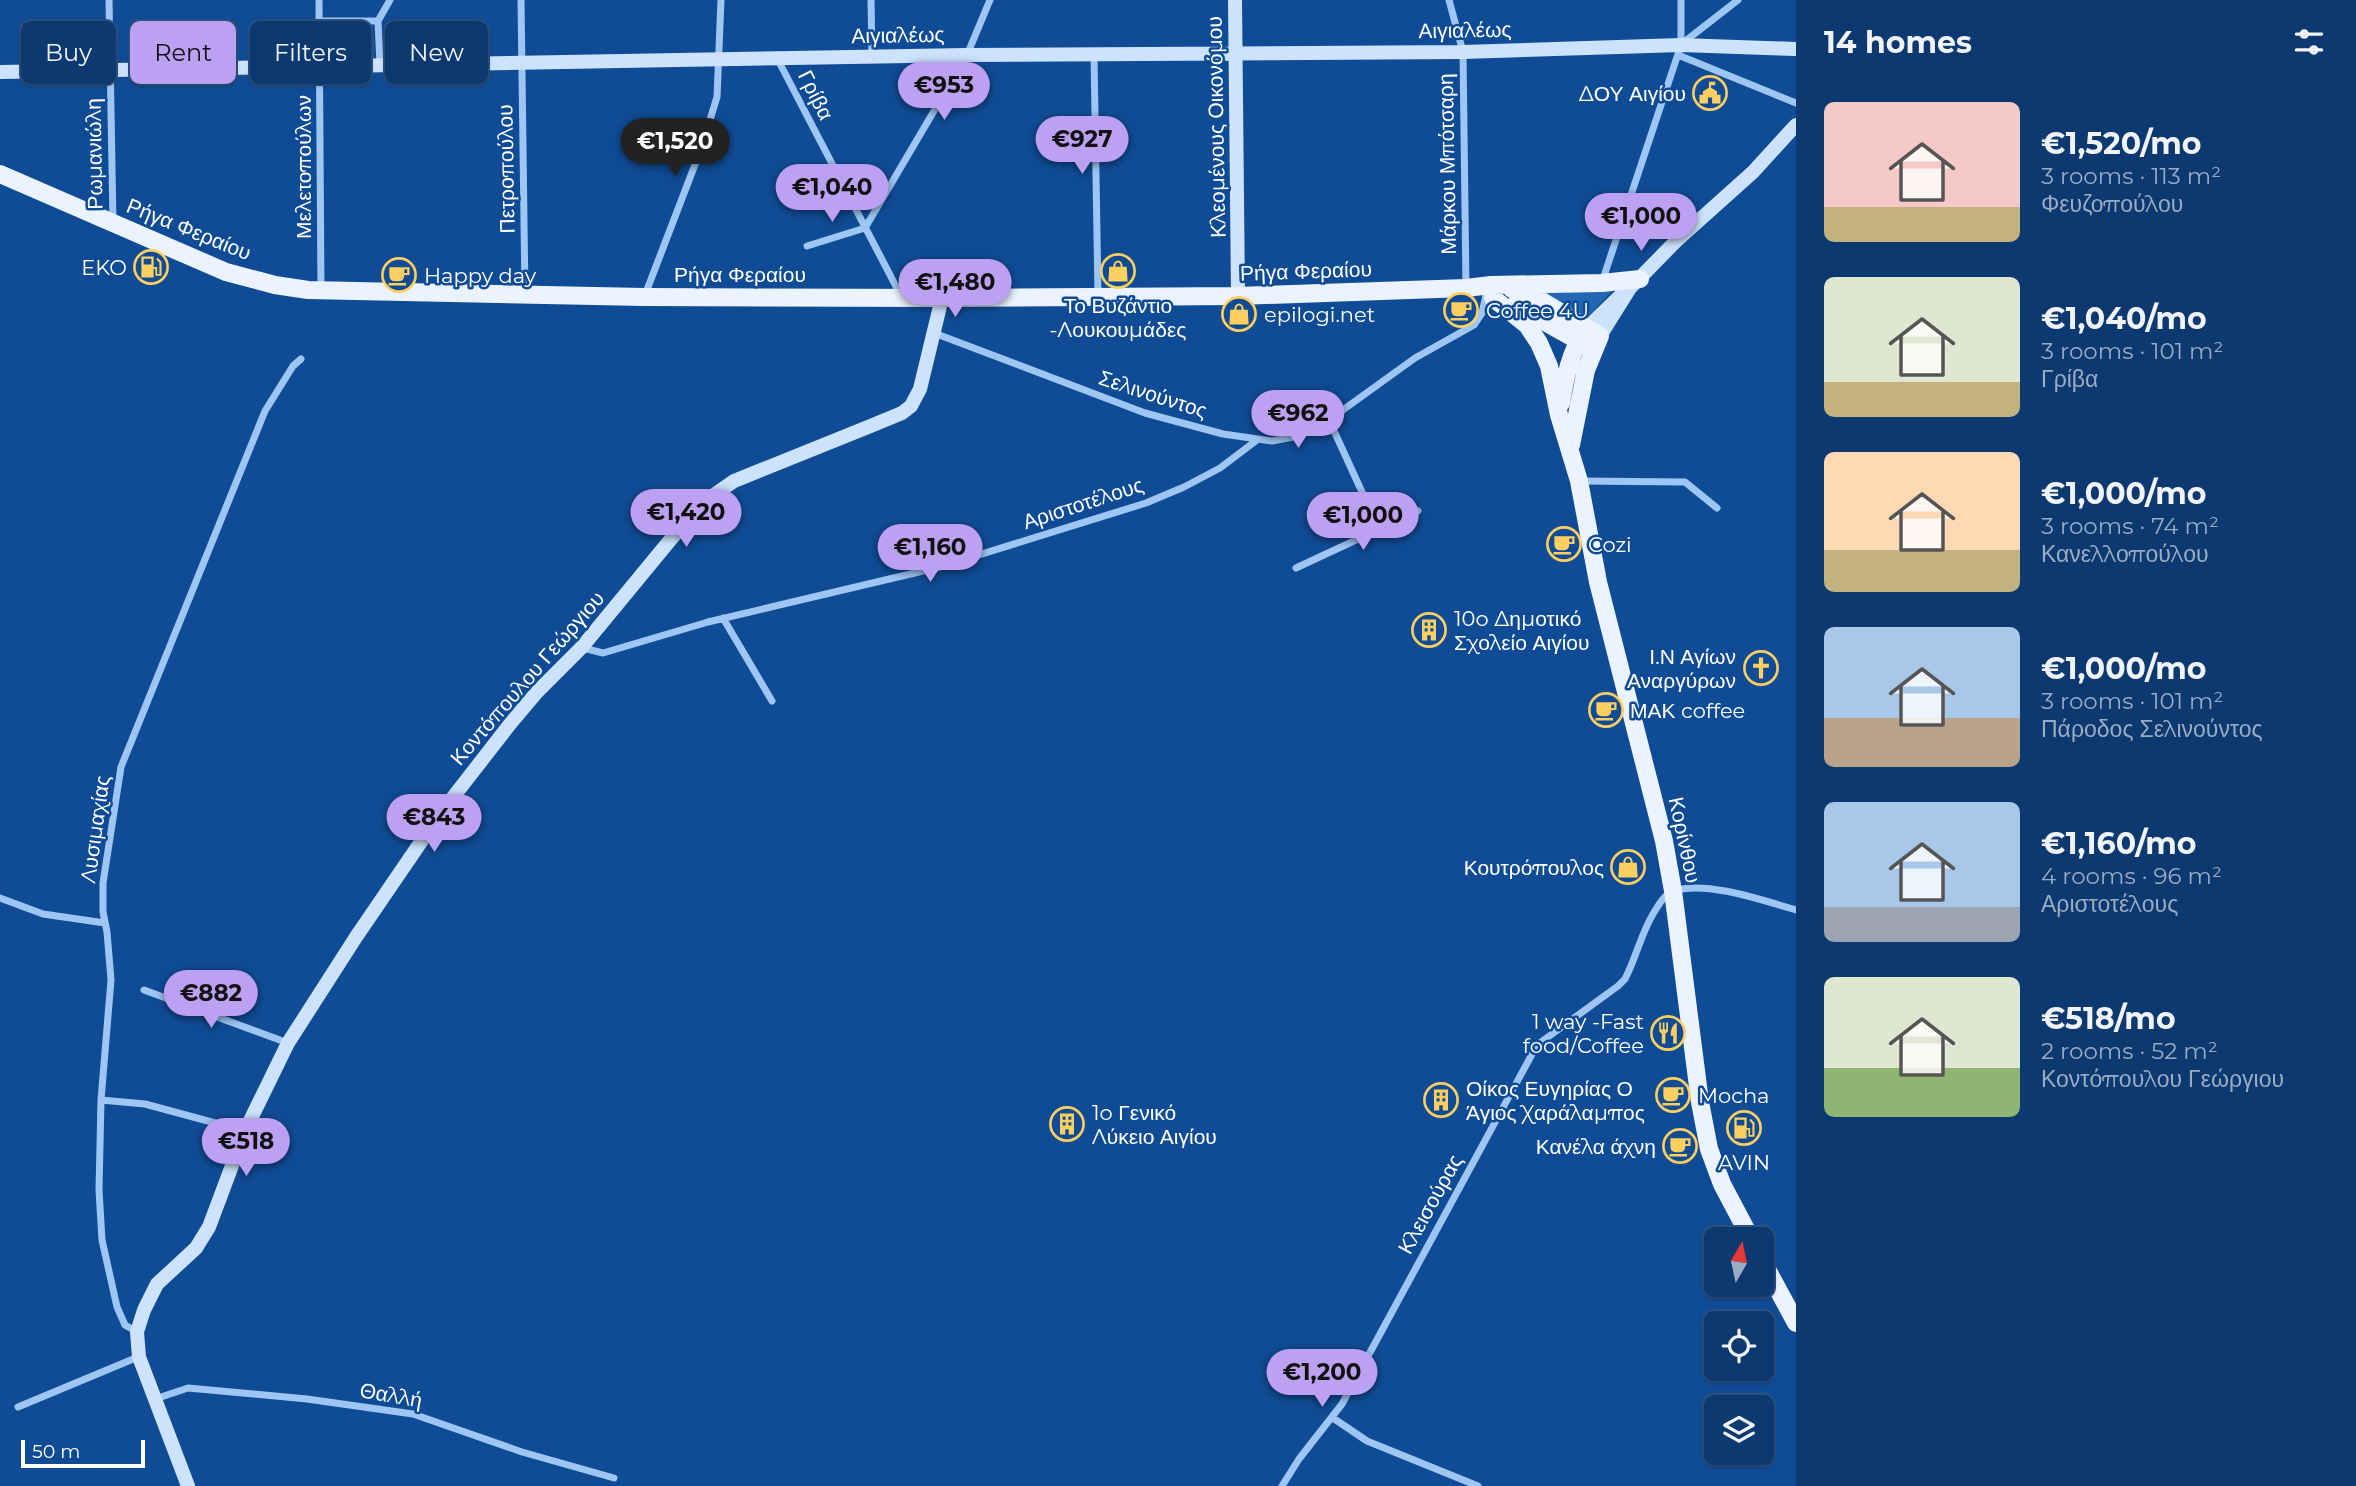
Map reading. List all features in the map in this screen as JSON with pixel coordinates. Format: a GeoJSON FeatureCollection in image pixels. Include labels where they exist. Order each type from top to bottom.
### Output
{"type":"FeatureCollection","features":[{"type":"Feature","properties":{"kind":"main road","name":"Ρήγα Φεραίου"},"geometry":{"type":"LineString","coordinates":[[0,174],[226,272],[275,285],[321,291],[645,297],[942,298],[1238,296],[1466,288]]}},
{"type":"Feature","properties":{"kind":"main road"},"geometry":{"type":"LineString","coordinates":[[1494,293],[1602,283],[1635,284]]}},
{"type":"Feature","properties":{"kind":"main road"},"geometry":{"type":"LineString","coordinates":[[1466,288],[1535,297],[1590,338],[1567,370],[1559,415]]}},
{"type":"Feature","properties":{"kind":"main road","name":"Κορίνθου"},"geometry":{"type":"LineString","coordinates":[[1494,293],[1527,326],[1539,343],[1549,366],[1559,415],[1579,481],[1598,582],[1664,841],[1704,1125],[1719,1176],[1745,1227]]}},
{"type":"Feature","properties":{"kind":"main road","name":"Κορίνθου"},"geometry":{"type":"LineString","coordinates":[[1570,448],[1590,338]]}},
{"type":"Feature","properties":{"kind":"main road"},"geometry":{"type":"LineString","coordinates":[[1774,1282],[1796,1323]]}},
{"type":"Feature","properties":{"kind":"street","name":"Ρωμανιώλη"},"geometry":{"type":"LineString","coordinates":[[109,0],[110,21]]}},
{"type":"Feature","properties":{"kind":"street","name":"Μελετοπούλων"},"geometry":{"type":"LineString","coordinates":[[319,0],[320,21]]}},
{"type":"Feature","properties":{"kind":"street"},"geometry":{"type":"LineString","coordinates":[[380,65],[378,21],[390,0]]}},
{"type":"Feature","properties":{"kind":"street","name":"Πετροπούλου"},"geometry":{"type":"LineString","coordinates":[[521,0],[525,295]]}},
{"type":"Feature","properties":{"kind":"street"},"geometry":{"type":"LineString","coordinates":[[645,297],[701,149],[717,97],[721,0]]}},
{"type":"Feature","properties":{"kind":"street"},"geometry":{"type":"LineString","coordinates":[[871,0],[872,57]]}},
{"type":"Feature","properties":{"kind":"street"},"geometry":{"type":"LineString","coordinates":[[807,247],[865,228],[967,55],[990,0]]}},
{"type":"Feature","properties":{"kind":"street","name":"Κλεομένους Οικονόμου"},"geometry":{"type":"LineString","coordinates":[[1235,0],[1238,296]]}},
{"type":"Feature","properties":{"kind":"street","name":"Μάρκου Μπότσαρη"},"geometry":{"type":"LineString","coordinates":[[1449,0],[1463,52],[1466,288]]}},
{"type":"Feature","properties":{"kind":"street"},"geometry":{"type":"LineString","coordinates":[[1602,283],[1679,50],[1681,0]]}},
{"type":"Feature","properties":{"kind":"street"},"geometry":{"type":"LineString","coordinates":[[1679,50],[1738,0]]}},
{"type":"Feature","properties":{"kind":"street"},"geometry":{"type":"LineString","coordinates":[[371,21],[378,21]]}},
{"type":"Feature","properties":{"kind":"street","name":"Αιγιαλέως"},"geometry":{"type":"LineString","coordinates":[[371,65],[967,55],[1796,49]]}},
{"type":"Feature","properties":{"kind":"street"},"geometry":{"type":"LineString","coordinates":[[1679,50],[1796,103]]}},
{"type":"Feature","properties":{"kind":"street"},"geometry":{"type":"LineString","coordinates":[[1094,54],[1098,297]]}},
{"type":"Feature","properties":{"kind":"street","name":"Γρίβα"},"geometry":{"type":"LineString","coordinates":[[777,58],[901,297]]}},
{"type":"Feature","properties":{"kind":"street","name":"Αιγιαλέως"},"geometry":{"type":"LineString","coordinates":[[116,70],[250,67]]}},
{"type":"Feature","properties":{"kind":"street","name":"Αιγιαλέως"},"geometry":{"type":"LineString","coordinates":[[0,72],[21,72]]}},
{"type":"Feature","properties":{"kind":"street","name":"Ρωμανιώλη"},"geometry":{"type":"LineString","coordinates":[[111,84],[113,223]]}},
{"type":"Feature","properties":{"kind":"street","name":"Μελετοπούλων"},"geometry":{"type":"LineString","coordinates":[[320,84],[321,291]]}},
{"type":"Feature","properties":{"kind":"street"},"geometry":{"type":"LineString","coordinates":[[1590,338],[1605,309],[1753,172],[1796,125]]}},
{"type":"Feature","properties":{"kind":"street","name":"Σελινούντος"},"geometry":{"type":"LineString","coordinates":[[934,333],[1145,413],[1206,430],[1272,441],[1293,437],[1329,420],[1415,358],[1474,325],[1494,293]]}},
{"type":"Feature","properties":{"kind":"street","name":"Κοντόπουλου Γεώργιου"},"geometry":{"type":"LineString","coordinates":[[188,1486],[139,1357],[136,1332],[157,1284],[195,1248],[208,1227],[245,1131],[288,1043],[440,814],[531,699],[582,647],[671,539],[718,491],[734,481],[873,425],[912,406],[920,389],[942,298]]}},
{"type":"Feature","properties":{"kind":"street","name":"Λυσιμαχίας"},"geometry":{"type":"LineString","coordinates":[[136,1332],[125,1325],[117,1307],[102,1240],[99,1190],[101,1100],[111,980],[103,912],[103,883],[121,767],[265,411],[293,366],[301,359]]}},
{"type":"Feature","properties":{"kind":"street"},"geometry":{"type":"LineString","coordinates":[[1329,420],[1378,529]]}},
{"type":"Feature","properties":{"kind":"street","name":"Αριστοτέλους"},"geometry":{"type":"LineString","coordinates":[[582,647],[603,653],[723,618],[897,579],[1146,503],[1220,468],[1257,440]]}},
{"type":"Feature","properties":{"kind":"street"},"geometry":{"type":"LineString","coordinates":[[1579,481],[1685,482],[1717,508]]}},
{"type":"Feature","properties":{"kind":"street"},"geometry":{"type":"LineString","coordinates":[[1296,568],[1418,511]]}},
{"type":"Feature","properties":{"kind":"street"},"geometry":{"type":"LineString","coordinates":[[723,618],[772,701]]}},
{"type":"Feature","properties":{"kind":"street"},"geometry":{"type":"LineString","coordinates":[[1673,891],[1692,889],[1738,894],[1796,910]]}},
{"type":"Feature","properties":{"kind":"street","name":"Κλεισούρας"},"geometry":{"type":"LineString","coordinates":[[1282,1486],[1299,1459],[1333,1418],[1537,1045],[1625,979],[1651,917],[1664,898],[1673,891]]}},
{"type":"Feature","properties":{"kind":"street"},"geometry":{"type":"LineString","coordinates":[[0,898],[43,914],[106,923]]}},
{"type":"Feature","properties":{"kind":"street"},"geometry":{"type":"LineString","coordinates":[[144,990],[288,1043]]}},
{"type":"Feature","properties":{"kind":"street"},"geometry":{"type":"LineString","coordinates":[[101,1100],[145,1104],[245,1131]]}},
{"type":"Feature","properties":{"kind":"street"},"geometry":{"type":"LineString","coordinates":[[18,1407],[139,1357]]}},
{"type":"Feature","properties":{"kind":"street","name":"Θαλλή"},"geometry":{"type":"LineString","coordinates":[[155,1399],[188,1388],[307,1399],[413,1414],[522,1452],[614,1478]]}},
{"type":"Feature","properties":{"kind":"street"},"geometry":{"type":"LineString","coordinates":[[1333,1418],[1367,1441],[1478,1486]]}},
{"type":"Feature","properties":{"kind":"shaded area"},"geometry":{"type":"Polygon","coordinates":[[[373,26],[374,58],[371,58],[373,26]]]}},
{"type":"Feature","properties":{"kind":"shaded area"},"geometry":{"type":"Polygon","coordinates":[[[1612,291],[1587,318],[1543,292],[1612,291]]]}},
{"type":"Feature","properties":{"kind":"place","name":"ΔΟΥ Αιγίου"},"geometry":{"type":"Point","coordinates":[1710,93]}},
{"type":"Feature","properties":{"kind":"place","name":"EKO"},"geometry":{"type":"Point","coordinates":[151,267]}},
{"type":"Feature","properties":{"kind":"place","name":"Το Βυζάντιο -Λουκουμάδες"},"geometry":{"type":"Point","coordinates":[1118,271]}},
{"type":"Feature","properties":{"kind":"place","name":"Happy day"},"geometry":{"type":"Point","coordinates":[399,275]}},
{"type":"Feature","properties":{"kind":"place","name":"Coffee 4U"},"geometry":{"type":"Point","coordinates":[1461,310]}},
{"type":"Feature","properties":{"kind":"place","name":"epilogi.net"},"geometry":{"type":"Point","coordinates":[1239,314]}},
{"type":"Feature","properties":{"kind":"place","name":"Cozi"},"geometry":{"type":"Point","coordinates":[1564,544]}},
{"type":"Feature","properties":{"kind":"place","name":"10o Δημοτικό Σχολείο Αιγίου"},"geometry":{"type":"Point","coordinates":[1429,630]}},
{"type":"Feature","properties":{"kind":"place","name":"Ι.Ν Αγίων Αναργύρων"},"geometry":{"type":"Point","coordinates":[1761,668]}},
{"type":"Feature","properties":{"kind":"place","name":"ΜΑΚ coffee"},"geometry":{"type":"Point","coordinates":[1606,710]}},
{"type":"Feature","properties":{"kind":"place","name":"Κουτρόπουλος"},"geometry":{"type":"Point","coordinates":[1628,867]}},
{"type":"Feature","properties":{"kind":"place","name":"1 way -Fast food/Coffee"},"geometry":{"type":"Point","coordinates":[1668,1033]}},
{"type":"Feature","properties":{"kind":"place","name":"Mocha"},"geometry":{"type":"Point","coordinates":[1673,1095]}},
{"type":"Feature","properties":{"kind":"place","name":"Οίκος Ευγηρίας Ο Άγιος Χαράλαμπος"},"geometry":{"type":"Point","coordinates":[1441,1100]}},
{"type":"Feature","properties":{"kind":"place","name":"1o Γενικό Λύκειο Αιγίου"},"geometry":{"type":"Point","coordinates":[1067,1124]}},
{"type":"Feature","properties":{"kind":"place","name":"AVIN"},"geometry":{"type":"Point","coordinates":[1744,1128]}},
{"type":"Feature","properties":{"kind":"place","name":"Κανέλα άχνη"},"geometry":{"type":"Point","coordinates":[1680,1146]}}]}
